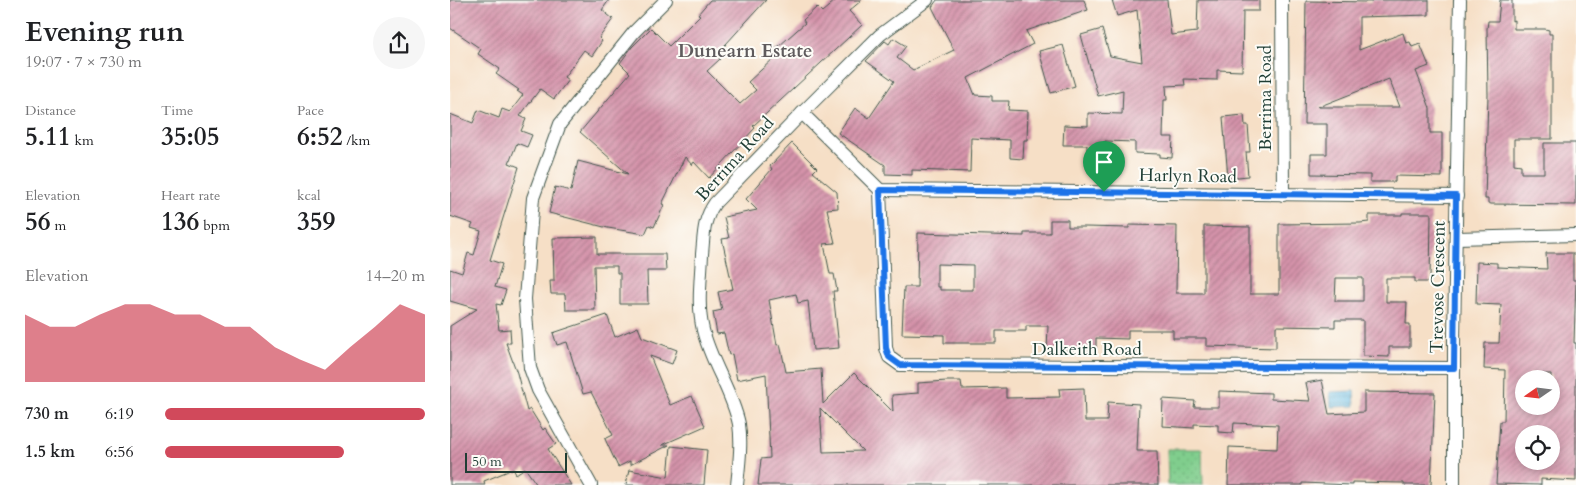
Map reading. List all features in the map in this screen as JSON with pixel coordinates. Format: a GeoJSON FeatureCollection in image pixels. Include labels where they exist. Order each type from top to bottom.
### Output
{"type":"FeatureCollection","features":[{"type":"Feature","properties":{"kind":"street"},"geometry":{"type":"LineString","coordinates":[[591,485],[538,390],[530,368],[525,299],[533,198],[560,124],[634,32],[666,0]]}},
{"type":"Feature","properties":{"kind":"street","name":"Berrima Road"},"geometry":{"type":"LineString","coordinates":[[737,485],[740,446],[739,426],[735,408],[704,332],[699,302],[704,227],[707,214],[715,203],[880,35],[927,0]]}},
{"type":"Feature","properties":{"kind":"street","name":"Berrima Road"},"geometry":{"type":"LineString","coordinates":[[1282,0],[1283,195]]}},
{"type":"Feature","properties":{"kind":"street","name":"Trevose Crescent"},"geometry":{"type":"LineString","coordinates":[[1454,485],[1456,196],[1460,0]]}},
{"type":"Feature","properties":{"kind":"street"},"geometry":{"type":"LineString","coordinates":[[802,113],[880,190]]}},
{"type":"Feature","properties":{"kind":"street","name":"Harlyn Road"},"geometry":{"type":"LineString","coordinates":[[880,190],[1456,196]]}},
{"type":"Feature","properties":{"kind":"street","name":"Dalkeith Road"},"geometry":{"type":"LineString","coordinates":[[880,190],[886,348],[889,357],[900,365],[1454,368]]}},
{"type":"Feature","properties":{"kind":"street"},"geometry":{"type":"LineString","coordinates":[[1457,238],[1576,235]]}},
{"type":"Feature","properties":{"kind":"green space"},"geometry":{"type":"Polygon","coordinates":[[[1167,449],[1202,449],[1203,485],[1168,485],[1167,449]]]}},
{"type":"Feature","properties":{"kind":"water"},"geometry":{"type":"Polygon","coordinates":[[[1104,159],[1105,180],[1093,180],[1093,160],[1104,159]]]}},
{"type":"Feature","properties":{"kind":"water"},"geometry":{"type":"Polygon","coordinates":[[[1354,391],[1355,406],[1331,407],[1330,392],[1354,391]]]}},
{"type":"Feature","properties":{"kind":"building"},"geometry":{"type":"Polygon","coordinates":[[[450,0],[609,0],[602,10],[613,19],[599,38],[602,41],[592,56],[584,50],[564,77],[568,80],[554,99],[540,89],[520,116],[526,119],[521,131],[532,135],[527,147],[517,143],[509,163],[519,167],[490,260],[502,264],[495,287],[506,290],[501,305],[496,304],[499,330],[510,329],[511,343],[506,343],[517,373],[527,411],[530,409],[543,430],[545,428],[556,444],[548,449],[571,485],[537,485],[525,468],[516,474],[513,469],[484,481],[485,485],[450,485],[450,326],[477,309],[450,301],[450,269],[462,273],[468,253],[474,255],[481,231],[471,228],[473,224],[450,216],[450,114],[473,123],[478,110],[499,118],[502,109],[510,112],[523,95],[496,74],[500,69],[478,54],[481,49],[450,28],[450,0]]]}},
{"type":"Feature","properties":{"kind":"building"},"geometry":{"type":"Polygon","coordinates":[[[710,0],[766,0],[716,55],[720,59],[707,71],[740,104],[756,90],[748,82],[774,58],[770,54],[805,23],[803,20],[817,7],[822,12],[836,0],[862,0],[849,11],[862,25],[753,126],[755,128],[709,178],[694,162],[692,165],[685,157],[662,204],[664,205],[654,227],[649,225],[645,234],[608,228],[549,213],[555,187],[571,191],[578,161],[628,174],[580,132],[630,73],[620,63],[632,47],[651,28],[669,46],[700,15],[698,14],[710,0]]]}},
{"type":"Feature","properties":{"kind":"building"},"geometry":{"type":"Polygon","coordinates":[[[937,0],[1084,0],[1088,10],[1026,31],[1033,44],[968,78],[975,95],[992,96],[992,101],[1009,101],[1008,110],[1028,111],[1027,140],[1024,140],[1023,159],[1010,158],[1010,140],[971,138],[970,172],[912,170],[912,175],[885,174],[885,165],[838,133],[855,108],[869,118],[894,81],[866,61],[885,41],[889,44],[893,38],[906,46],[897,58],[913,70],[954,50],[932,7],[937,0]]]}},
{"type":"Feature","properties":{"kind":"building"},"geometry":{"type":"Polygon","coordinates":[[[1112,0],[1167,0],[1171,35],[1197,32],[1198,0],[1259,0],[1259,11],[1243,11],[1242,71],[1217,70],[1217,80],[1184,79],[1185,85],[1166,86],[1167,100],[1164,100],[1163,137],[1173,137],[1172,158],[1160,157],[1160,154],[1135,153],[1135,142],[1105,141],[1105,154],[1087,154],[1087,145],[1063,145],[1064,125],[1088,126],[1088,113],[1122,114],[1123,90],[1098,96],[1081,35],[1102,29],[1110,56],[1142,62],[1137,10],[1117,16],[1112,0]]]}},
{"type":"Feature","properties":{"kind":"building"},"geometry":{"type":"Polygon","coordinates":[[[1372,0],[1429,0],[1429,15],[1359,17],[1359,50],[1403,33],[1406,43],[1410,42],[1412,47],[1420,44],[1429,66],[1416,71],[1430,108],[1430,133],[1442,133],[1442,177],[1395,176],[1395,182],[1370,182],[1370,175],[1311,174],[1311,154],[1327,154],[1327,124],[1304,124],[1306,1],[1372,2],[1372,0]],[[1389,79],[1318,107],[1400,107],[1389,79]]]}},
{"type":"Feature","properties":{"kind":"building"},"geometry":{"type":"Polygon","coordinates":[[[1500,0],[1512,0],[1514,29],[1545,29],[1549,30],[1549,34],[1552,34],[1552,139],[1514,139],[1514,164],[1521,165],[1521,173],[1544,173],[1544,143],[1576,143],[1576,205],[1491,204],[1488,203],[1488,199],[1485,199],[1488,95],[1487,29],[1488,21],[1498,21],[1500,0]]]}},
{"type":"Feature","properties":{"kind":"building"},"geometry":{"type":"Polygon","coordinates":[[[1063,45],[1075,86],[1051,93],[1039,51],[1063,45]]]}},
{"type":"Feature","properties":{"kind":"building"},"geometry":{"type":"Polygon","coordinates":[[[1244,115],[1245,125],[1248,125],[1250,152],[1246,152],[1248,176],[1228,178],[1223,117],[1244,115]]]}},
{"type":"Feature","properties":{"kind":"building"},"geometry":{"type":"Polygon","coordinates":[[[792,143],[817,168],[813,172],[837,192],[838,208],[827,209],[835,243],[824,244],[830,274],[834,274],[837,291],[833,291],[839,348],[813,350],[808,301],[798,303],[796,294],[769,300],[777,345],[780,344],[786,372],[821,369],[823,404],[854,373],[893,412],[892,395],[918,393],[918,383],[961,381],[962,389],[1006,388],[1006,398],[1060,397],[1059,389],[1084,388],[1085,421],[1107,421],[1108,402],[1139,404],[1137,451],[1157,451],[1158,485],[758,485],[761,459],[770,458],[766,374],[737,380],[732,354],[729,355],[724,333],[717,334],[713,312],[722,310],[718,292],[733,289],[722,239],[729,238],[724,217],[757,210],[746,199],[772,169],[770,166],[792,143]],[[820,408],[823,452],[863,451],[820,408]]]}},
{"type":"Feature","properties":{"kind":"building"},"geometry":{"type":"Polygon","coordinates":[[[1402,213],[1431,213],[1430,282],[1415,282],[1415,278],[1386,278],[1386,302],[1407,302],[1406,324],[1410,324],[1410,347],[1389,347],[1389,357],[1363,356],[1363,320],[1335,320],[1335,327],[1276,326],[1276,348],[1206,346],[1206,338],[1173,338],[1173,330],[1128,330],[1128,339],[1096,338],[1096,351],[1047,350],[1048,326],[1026,326],[1026,331],[996,331],[996,343],[944,343],[944,335],[902,334],[904,287],[917,287],[918,233],[1024,236],[1024,233],[1050,233],[1050,220],[1068,220],[1068,227],[1129,228],[1129,225],[1177,226],[1176,293],[1204,293],[1204,226],[1250,227],[1250,294],[1279,294],[1279,224],[1360,223],[1369,222],[1369,215],[1402,215],[1402,213]],[[937,264],[937,287],[940,287],[940,290],[973,290],[973,265],[937,264]],[[1336,278],[1335,301],[1363,301],[1363,278],[1336,278]]]}},
{"type":"Feature","properties":{"kind":"building"},"geometry":{"type":"Polygon","coordinates":[[[597,237],[597,254],[665,254],[666,271],[647,271],[648,304],[620,304],[620,273],[617,273],[617,266],[594,266],[595,310],[566,310],[565,294],[551,294],[550,281],[554,281],[553,238],[597,237]]]}},
{"type":"Feature","properties":{"kind":"building"},"geometry":{"type":"Polygon","coordinates":[[[1546,253],[1573,253],[1573,280],[1576,280],[1574,343],[1576,343],[1576,481],[1541,479],[1541,485],[1496,484],[1500,421],[1504,421],[1505,370],[1484,369],[1485,343],[1499,343],[1501,305],[1476,304],[1477,262],[1497,263],[1497,267],[1547,269],[1546,253]]]}},
{"type":"Feature","properties":{"kind":"building"},"geometry":{"type":"Polygon","coordinates":[[[607,315],[615,337],[638,327],[642,337],[677,350],[672,364],[650,356],[670,405],[692,396],[705,426],[662,445],[669,445],[630,465],[630,461],[618,467],[605,439],[613,435],[591,392],[583,394],[567,342],[557,345],[553,333],[607,315]]]}},
{"type":"Feature","properties":{"kind":"building"},"geometry":{"type":"Polygon","coordinates":[[[1322,380],[1329,414],[1364,412],[1364,392],[1435,393],[1431,485],[1352,482],[1352,485],[1302,483],[1302,485],[1228,485],[1229,447],[1277,449],[1278,425],[1234,423],[1233,433],[1218,432],[1218,425],[1194,424],[1194,428],[1162,426],[1163,399],[1195,401],[1194,407],[1219,407],[1219,391],[1271,393],[1271,399],[1310,401],[1306,383],[1322,380]]]}},
{"type":"Feature","properties":{"kind":"building"},"geometry":{"type":"Polygon","coordinates":[[[671,446],[707,450],[704,485],[626,485],[629,470],[668,477],[671,446]]]}},
{"type":"Feature","properties":{"kind":"district","name":"Dunearn Estate"},"geometry":{"type":"Point","coordinates":[745,51]}},
{"type":"Feature","properties":{"kind":"route"},"geometry":{"type":"LineString","coordinates":[[880,190],[1104,192],[1456,196],[1454,368],[900,365],[889,357],[886,348],[880,190]]}}]}
